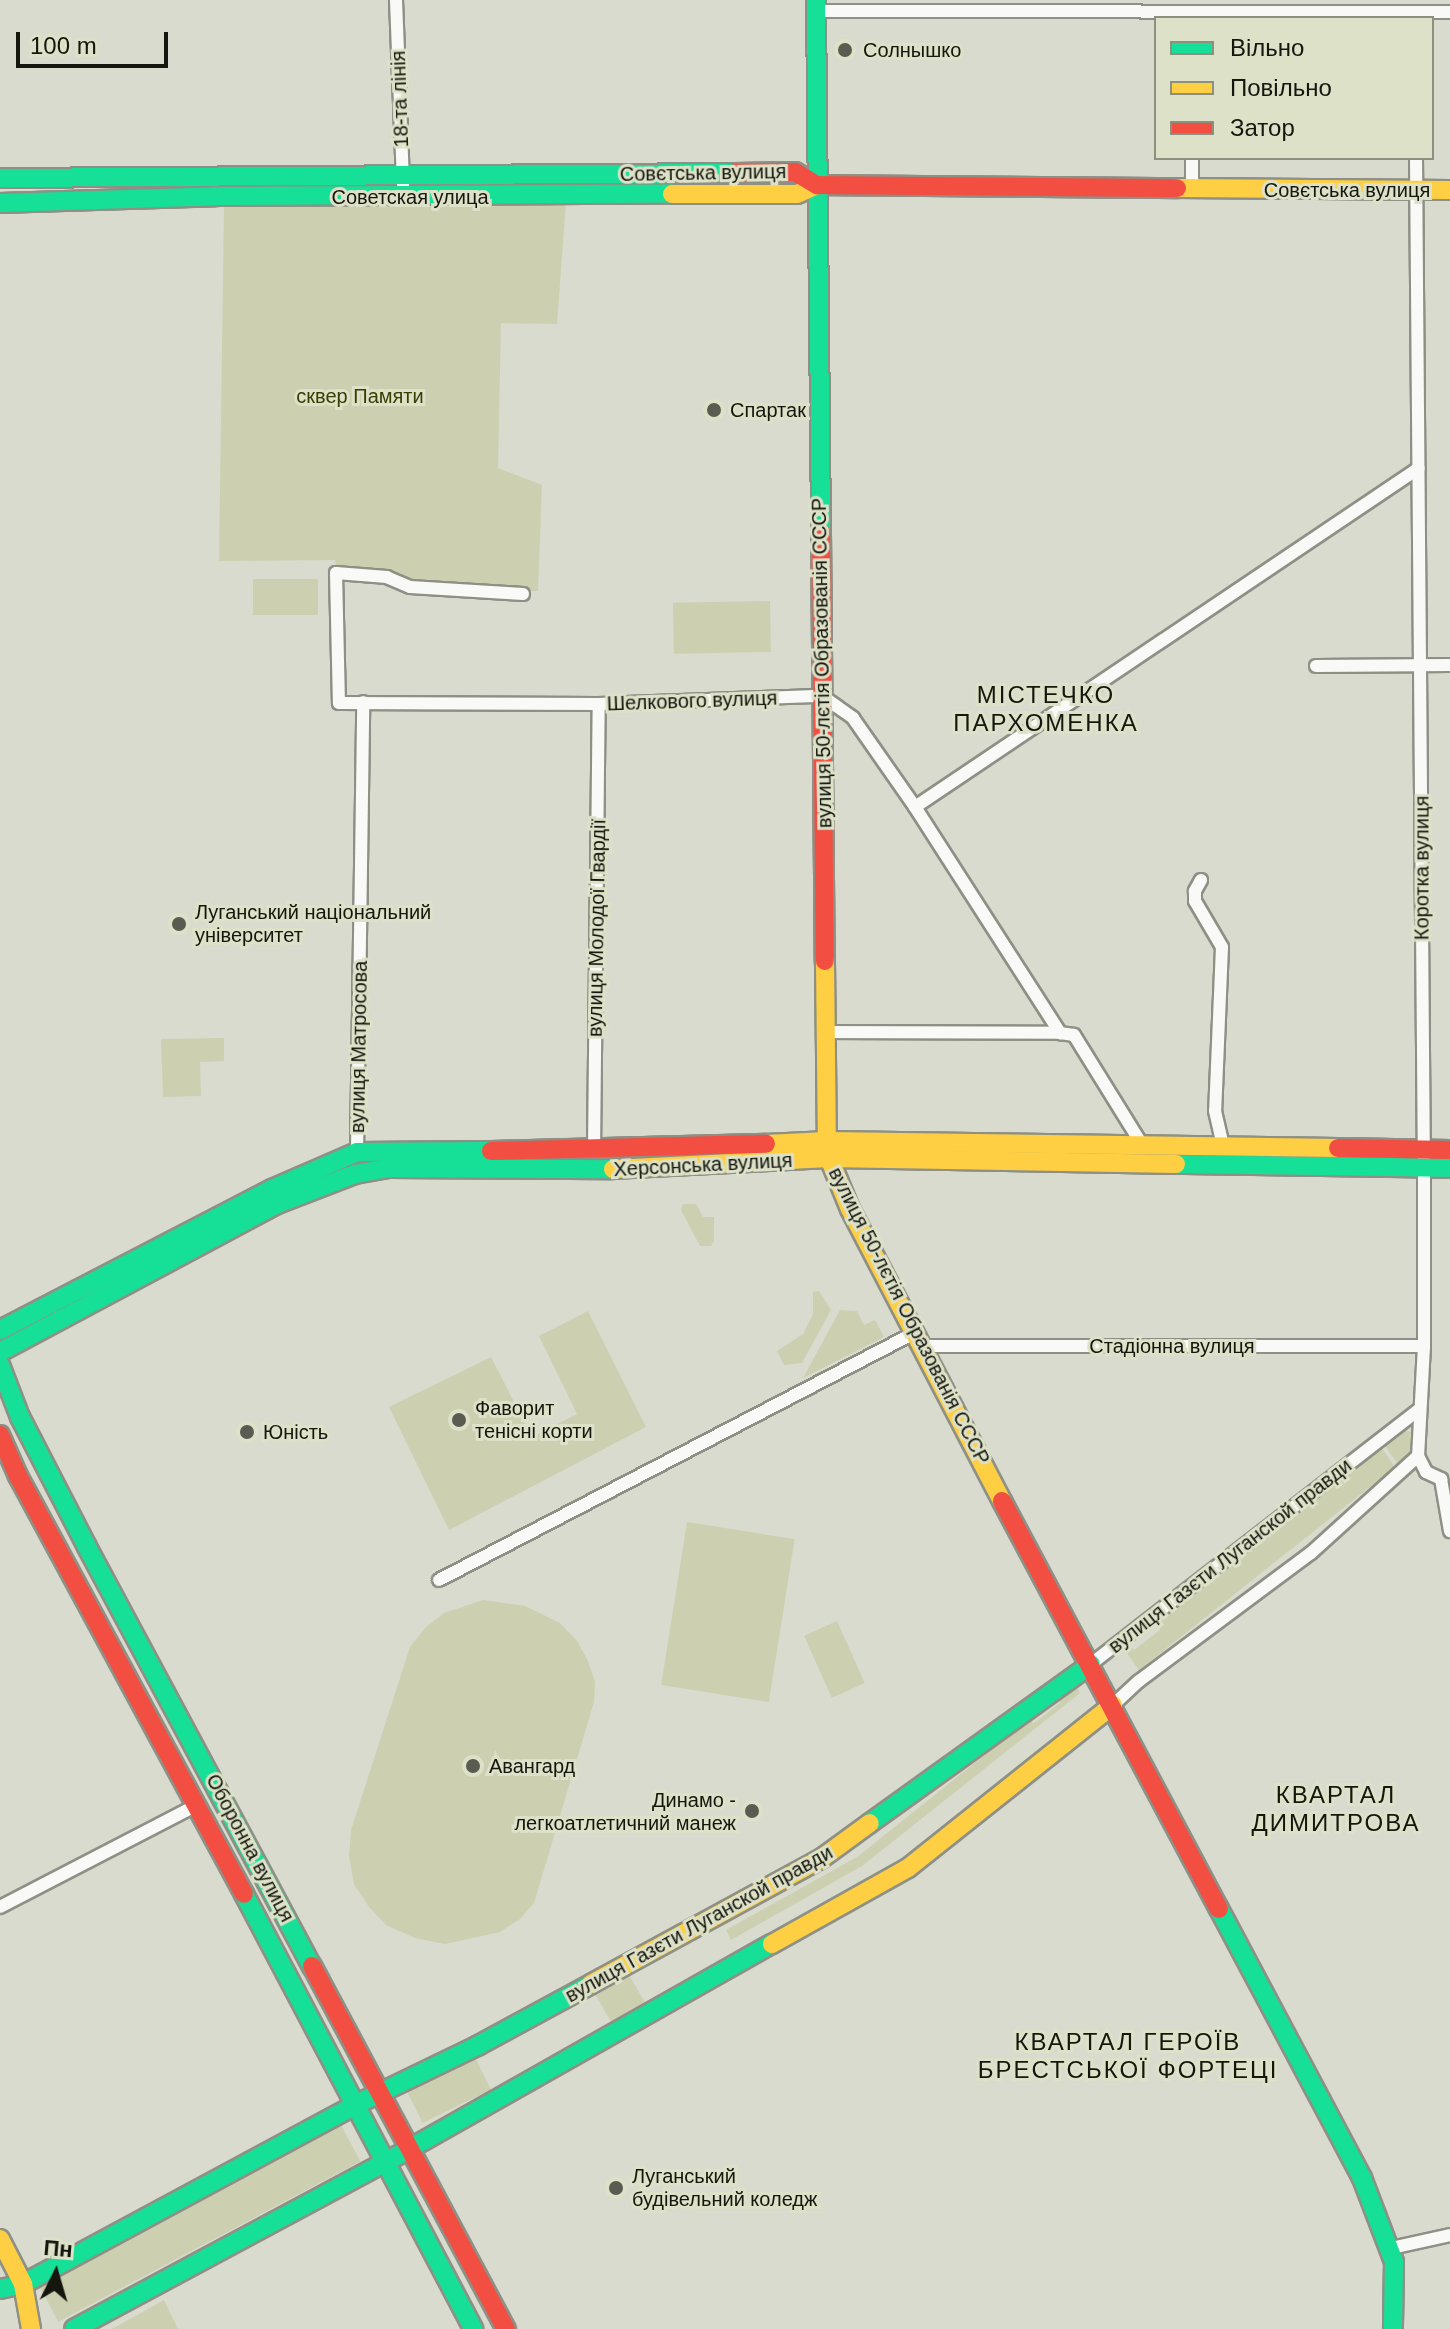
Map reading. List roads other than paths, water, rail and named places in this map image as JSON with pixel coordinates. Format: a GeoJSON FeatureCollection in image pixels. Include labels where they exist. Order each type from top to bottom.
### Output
{"type":"FeatureCollection","features":[{"type":"Feature","properties":{"kind":"street","name":"18-та лінія"},"geometry":{"type":"LineString","coordinates":[[396,0],[403,197]]}},
{"type":"Feature","properties":{"kind":"street"},"geometry":{"type":"LineString","coordinates":[[816,6],[1194,6],[1450,12]]}},
{"type":"Feature","properties":{"kind":"street","name":"вулиця 50-лєтія Образованія СССР"},"geometry":{"type":"LineString","coordinates":[[816,6],[828,1150],[850,1209],[917,1339],[1362,2178],[1391,2248],[1393,2329]]}},
{"type":"Feature","properties":{"kind":"street"},"geometry":{"type":"LineString","coordinates":[[1192,160],[1192,190]]}},
{"type":"Feature","properties":{"kind":"street","name":"Коротка вулиця"},"geometry":{"type":"LineString","coordinates":[[1416,160],[1424,1160],[1424,1346],[1418,1410],[1418,1456]]}},
{"type":"Feature","properties":{"kind":"street","name":"Совєтська вулиця"},"geometry":{"type":"LineString","coordinates":[[0,178],[403,178],[795,172],[817,185],[1450,190]]}},
{"type":"Feature","properties":{"kind":"street","name":"Советская улица"},"geometry":{"type":"LineString","coordinates":[[0,203],[217,196],[797,194],[817,185]]}},
{"type":"Feature","properties":{"kind":"street"},"geometry":{"type":"LineString","coordinates":[[915,807],[1419,468]]}},
{"type":"Feature","properties":{"kind":"street","name":"Шелкового вулиця"},"geometry":{"type":"LineString","coordinates":[[523,594],[410,587],[387,577],[336,573],[339,703],[599,704],[822,696]]}},
{"type":"Feature","properties":{"kind":"street"},"geometry":{"type":"LineString","coordinates":[[1316,666],[1450,665]]}},
{"type":"Feature","properties":{"kind":"street"},"geometry":{"type":"LineString","coordinates":[[822,696],[853,718],[915,807],[1060,1033]]}},
{"type":"Feature","properties":{"kind":"street","name":"вулиця Матросова"},"geometry":{"type":"LineString","coordinates":[[357,1152],[363,702]]}},
{"type":"Feature","properties":{"kind":"street","name":"вулиця Молодої Гвардії"},"geometry":{"type":"LineString","coordinates":[[594,1151],[599,704]]}},
{"type":"Feature","properties":{"kind":"street"},"geometry":{"type":"LineString","coordinates":[[1201,880],[1195,891],[1195,901],[1222,947],[1215,1111],[1224,1149]]}},
{"type":"Feature","properties":{"kind":"street"},"geometry":{"type":"LineString","coordinates":[[827,1032],[1074,1035],[1144,1148]]}},
{"type":"Feature","properties":{"kind":"street","name":"Херсонська вулиця"},"geometry":{"type":"LineString","coordinates":[[0,1330],[272,1189],[357,1152],[1224,1149],[1424,1160],[1450,1168]]}},
{"type":"Feature","properties":{"kind":"street","name":"Херсонська вулиця"},"geometry":{"type":"LineString","coordinates":[[0,1352],[277,1204],[355,1174],[390,1168],[618,1169],[828,1150],[1424,1160],[1450,1150]]}},
{"type":"Feature","properties":{"kind":"street"},"geometry":{"type":"LineString","coordinates":[[439,1580],[917,1339]]}},
{"type":"Feature","properties":{"kind":"street","name":"Стадіонна вулиця"},"geometry":{"type":"LineString","coordinates":[[917,1339],[1424,1346]]}},
{"type":"Feature","properties":{"kind":"street","name":"Оборонна вулиця"},"geometry":{"type":"LineString","coordinates":[[0,1365],[20,1417],[87,1547],[506,2329]]}},
{"type":"Feature","properties":{"kind":"street","name":"вулиця Газєти Луганской правди"},"geometry":{"type":"LineString","coordinates":[[0,2289],[23,2284],[355,2105],[477,2046],[822,1858],[1091,1664],[1418,1410]]}},
{"type":"Feature","properties":{"kind":"street","name":"Оборонна вулиця"},"geometry":{"type":"LineString","coordinates":[[0,1435],[18,1476],[197,1805],[473,2329]]}},
{"type":"Feature","properties":{"kind":"street"},"geometry":{"type":"LineString","coordinates":[[1418,1456],[1426,1472],[1441,1479],[1450,1531]]}},
{"type":"Feature","properties":{"kind":"street","name":"вулиця Газєти Луганской правди"},"geometry":{"type":"LineString","coordinates":[[74,2329],[409,2149],[908,1868],[1139,1681],[1311,1553],[1418,1456]]}},
{"type":"Feature","properties":{"kind":"street"},"geometry":{"type":"LineString","coordinates":[[0,1907],[197,1805]]}},
{"type":"Feature","properties":{"kind":"street"},"geometry":{"type":"LineString","coordinates":[[1391,2248],[1450,2235]]}},
{"type":"Feature","properties":{"kind":"street"},"geometry":{"type":"LineString","coordinates":[[0,2239],[23,2284],[31,2329]]}},
{"type":"Feature","properties":{"kind":"place","name":"Солнышко"},"geometry":{"type":"Point","coordinates":[845,50]}},
{"type":"Feature","properties":{"kind":"place","name":"Спартак"},"geometry":{"type":"Point","coordinates":[714,410]}},
{"type":"Feature","properties":{"kind":"place","name":"Луганський національний університет"},"geometry":{"type":"Point","coordinates":[179,924]}},
{"type":"Feature","properties":{"kind":"place","name":"Фаворит тенісні корти"},"geometry":{"type":"Point","coordinates":[459,1420]}},
{"type":"Feature","properties":{"kind":"place","name":"Юність"},"geometry":{"type":"Point","coordinates":[247,1432]}},
{"type":"Feature","properties":{"kind":"place","name":"Авангард"},"geometry":{"type":"Point","coordinates":[473,1766]}},
{"type":"Feature","properties":{"kind":"place","name":"Динамо - легкоатлетичний манеж"},"geometry":{"type":"Point","coordinates":[752,1811]}},
{"type":"Feature","properties":{"kind":"place","name":"Луганський будівельний коледж"},"geometry":{"type":"Point","coordinates":[616,2188]}},
{"type":"Feature","properties":{"kind":"district","name":"МІСТЕЧКО ПАРХОМЕНКА"},"geometry":{"type":"Point","coordinates":[1046,709]}},
{"type":"Feature","properties":{"kind":"district","name":"КВАРТАЛ ДИМИТРОВА"},"geometry":{"type":"Point","coordinates":[1336,1809]}},
{"type":"Feature","properties":{"kind":"district","name":"КВАРТАЛ ГЕРОЇВ БРЕСТСЬКОЇ ФОРТЕЦІ"},"geometry":{"type":"Point","coordinates":[1128,2056]}},
{"type":"Feature","properties":{"kind":"park label","name":"сквер Памяти"},"geometry":{"type":"Point","coordinates":[360,396]}}]}
